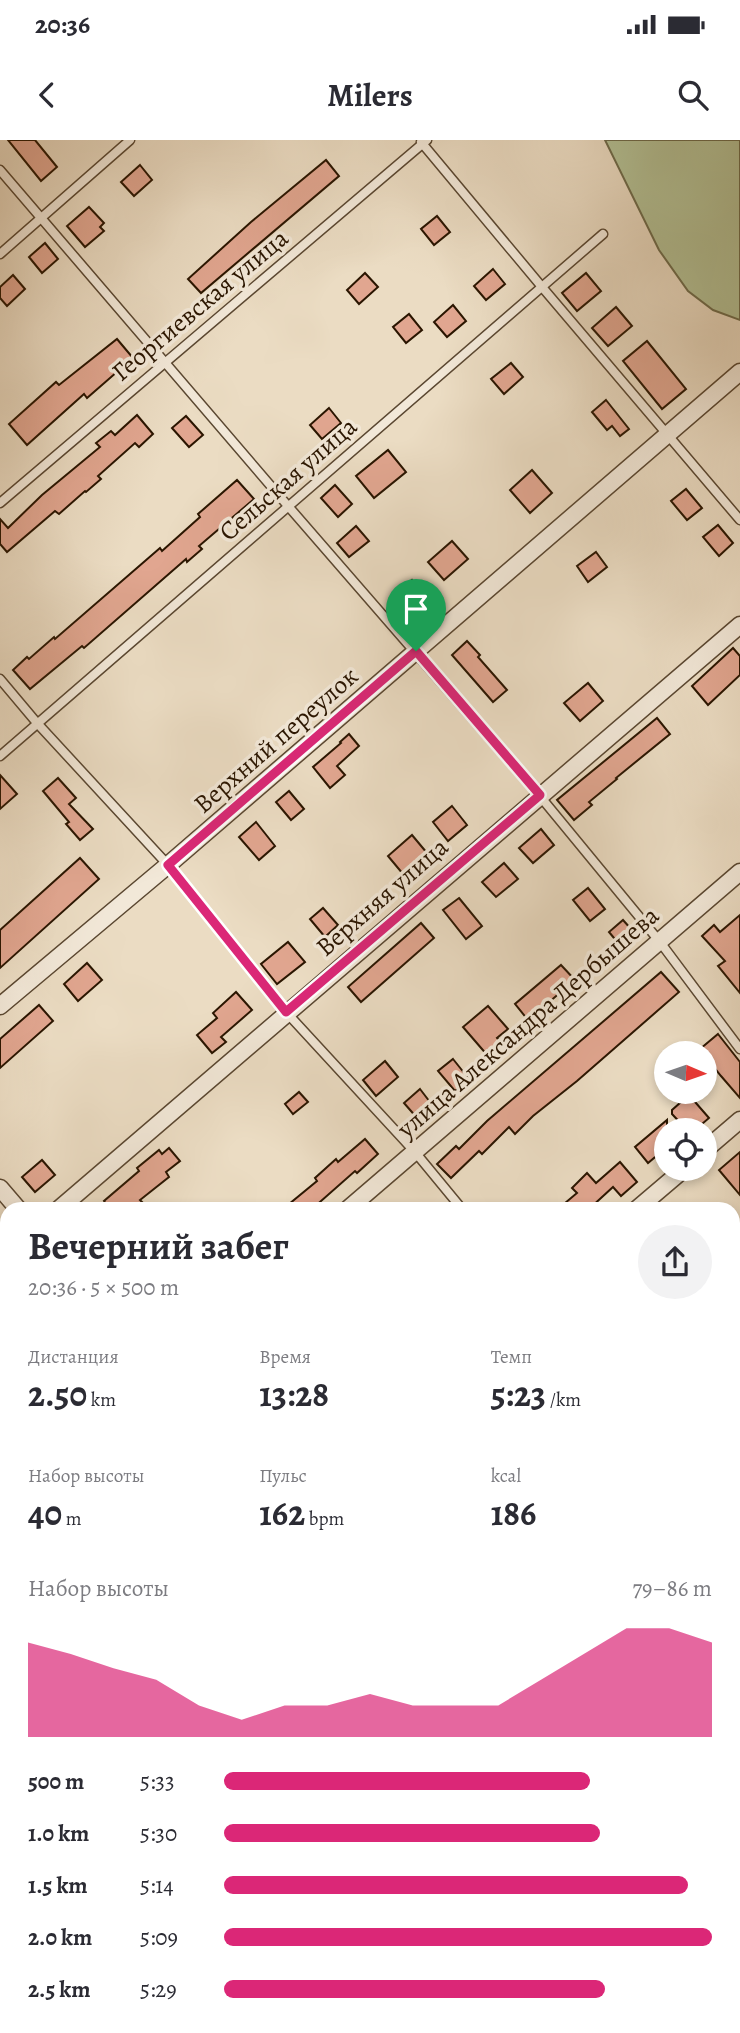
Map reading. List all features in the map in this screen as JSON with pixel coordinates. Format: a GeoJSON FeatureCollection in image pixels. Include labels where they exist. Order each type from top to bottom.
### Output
{"type":"FeatureCollection","features":[{"type":"Feature","properties":{"kind":"street","name":"Верхний переулок"},"geometry":{"type":"LineString","coordinates":[[0,1006],[168,865],[740,372]]}},
{"type":"Feature","properties":{"kind":"street","name":"Верхняя улица"},"geometry":{"type":"LineString","coordinates":[[67,1202],[740,625]]}},
{"type":"Feature","properties":{"kind":"street","name":"улица Александра Дербышева"},"geometry":{"type":"LineString","coordinates":[[356,1202],[740,872]]}},
{"type":"Feature","properties":{"kind":"street"},"geometry":{"type":"LineString","coordinates":[[717,1140],[740,1120]]}},
{"type":"Feature","properties":{"kind":"street"},"geometry":{"type":"LineString","coordinates":[[645,1202],[670,1181]]}},
{"type":"Feature","properties":{"kind":"street"},"geometry":{"type":"LineString","coordinates":[[0,1188],[12,1202]]}},
{"type":"Feature","properties":{"kind":"lane"},"geometry":{"type":"LineString","coordinates":[[0,254],[130,140]]}},
{"type":"Feature","properties":{"kind":"lane"},"geometry":{"type":"LineString","coordinates":[[423,141],[541,287],[740,520]]}},
{"type":"Feature","properties":{"kind":"lane","name":"Георгиевская улица"},"geometry":{"type":"LineString","coordinates":[[0,503],[423,141]]}},
{"type":"Feature","properties":{"kind":"lane"},"geometry":{"type":"LineString","coordinates":[[0,170],[540,795],[660,942],[740,1049]]}},
{"type":"Feature","properties":{"kind":"lane","name":"Сельская улица"},"geometry":{"type":"LineString","coordinates":[[0,756],[603,234]]}},
{"type":"Feature","properties":{"kind":"lane"},"geometry":{"type":"LineString","coordinates":[[0,679],[168,865],[286,1012],[415,1152],[456,1202]]}},
{"type":"Feature","properties":{"kind":"green space"},"geometry":{"type":"Polygon","coordinates":[[[605,140],[740,140],[740,320],[713,310],[688,291],[659,250],[605,140]]]}},
{"type":"Feature","properties":{"kind":"building"},"geometry":{"type":"Polygon","coordinates":[[[8,140],[35,140],[57,167],[41,181],[8,140]]]}},
{"type":"Feature","properties":{"kind":"building"},"geometry":{"type":"Polygon","coordinates":[[[326,160],[339,176],[201,293],[188,279],[326,160]]]}},
{"type":"Feature","properties":{"kind":"building"},"geometry":{"type":"Polygon","coordinates":[[[140,165],[152,180],[134,196],[121,182],[140,165]]]}},
{"type":"Feature","properties":{"kind":"building"},"geometry":{"type":"Polygon","coordinates":[[[89,207],[104,223],[100,227],[104,231],[85,247],[67,226],[89,207]]]}},
{"type":"Feature","properties":{"kind":"building"},"geometry":{"type":"Polygon","coordinates":[[[437,216],[450,232],[434,245],[421,229],[437,216]]]}},
{"type":"Feature","properties":{"kind":"building"},"geometry":{"type":"Polygon","coordinates":[[[45,243],[58,259],[42,273],[29,257],[45,243]]]}},
{"type":"Feature","properties":{"kind":"building"},"geometry":{"type":"Polygon","coordinates":[[[493,269],[505,284],[486,300],[474,286],[493,269]]]}},
{"type":"Feature","properties":{"kind":"building"},"geometry":{"type":"Polygon","coordinates":[[[365,273],[378,287],[359,304],[347,290],[365,273]]]}},
{"type":"Feature","properties":{"kind":"building"},"geometry":{"type":"Polygon","coordinates":[[[586,273],[601,291],[577,311],[562,293],[586,273]]]}},
{"type":"Feature","properties":{"kind":"building"},"geometry":{"type":"Polygon","coordinates":[[[13,275],[25,289],[7,306],[0,298],[0,287],[13,275]]]}},
{"type":"Feature","properties":{"kind":"building"},"geometry":{"type":"Polygon","coordinates":[[[453,305],[466,321],[447,337],[434,322],[453,305]]]}},
{"type":"Feature","properties":{"kind":"building"},"geometry":{"type":"Polygon","coordinates":[[[616,307],[632,326],[608,346],[592,328],[616,307]]]}},
{"type":"Feature","properties":{"kind":"building"},"geometry":{"type":"Polygon","coordinates":[[[409,314],[422,330],[406,343],[393,327],[409,314]]]}},
{"type":"Feature","properties":{"kind":"building"},"geometry":{"type":"Polygon","coordinates":[[[117,339],[133,358],[87,398],[84,394],[27,445],[9,424],[56,382],[59,385],[117,339]]]}},
{"type":"Feature","properties":{"kind":"building"},"geometry":{"type":"Polygon","coordinates":[[[647,341],[686,389],[662,409],[623,361],[647,341]]]}},
{"type":"Feature","properties":{"kind":"building"},"geometry":{"type":"Polygon","coordinates":[[[511,363],[523,377],[504,394],[491,379],[511,363]]]}},
{"type":"Feature","properties":{"kind":"building"},"geometry":{"type":"Polygon","coordinates":[[[606,400],[629,429],[620,436],[612,426],[607,430],[592,412],[606,400]]]}},
{"type":"Feature","properties":{"kind":"building"},"geometry":{"type":"Polygon","coordinates":[[[329,408],[341,423],[322,439],[310,425],[329,408]]]}},
{"type":"Feature","properties":{"kind":"building"},"geometry":{"type":"Polygon","coordinates":[[[137,415],[153,434],[139,447],[135,443],[98,476],[101,479],[86,492],[59,514],[55,511],[7,552],[0,544],[0,519],[8,528],[42,495],[100,447],[96,443],[111,431],[115,435],[137,415]]]}},
{"type":"Feature","properties":{"kind":"building"},"geometry":{"type":"Polygon","coordinates":[[[186,416],[203,435],[189,447],[172,428],[186,416]]]}},
{"type":"Feature","properties":{"kind":"building"},"geometry":{"type":"Polygon","coordinates":[[[388,450],[406,472],[374,498],[356,476],[388,450]]]}},
{"type":"Feature","properties":{"kind":"building"},"geometry":{"type":"Polygon","coordinates":[[[532,470],[552,493],[530,513],[510,490],[532,470]]]}},
{"type":"Feature","properties":{"kind":"building"},"geometry":{"type":"Polygon","coordinates":[[[237,480],[254,499],[199,546],[202,549],[187,562],[186,559],[84,648],[82,646],[30,689],[13,670],[54,637],[55,639],[160,548],[162,551],[200,517],[198,514],[237,480]]]}},
{"type":"Feature","properties":{"kind":"building"},"geometry":{"type":"Polygon","coordinates":[[[335,485],[352,504],[338,517],[321,498],[335,485]]]}},
{"type":"Feature","properties":{"kind":"building"},"geometry":{"type":"Polygon","coordinates":[[[686,489],[702,508],[687,520],[671,501],[686,489]]]}},
{"type":"Feature","properties":{"kind":"building"},"geometry":{"type":"Polygon","coordinates":[[[718,525],[733,543],[719,556],[703,537],[718,525]]]}},
{"type":"Feature","properties":{"kind":"building"},"geometry":{"type":"Polygon","coordinates":[[[356,526],[369,541],[349,557],[337,543],[356,526]]]}},
{"type":"Feature","properties":{"kind":"building"},"geometry":{"type":"Polygon","coordinates":[[[452,541],[468,559],[444,580],[428,562],[452,541]]]}},
{"type":"Feature","properties":{"kind":"building"},"geometry":{"type":"Polygon","coordinates":[[[596,552],[607,567],[588,582],[577,566],[596,552]]]}},
{"type":"Feature","properties":{"kind":"building"},"geometry":{"type":"Polygon","coordinates":[[[412,580],[425,594],[406,611],[393,596],[412,580]]]}},
{"type":"Feature","properties":{"kind":"building"},"geometry":{"type":"Polygon","coordinates":[[[467,641],[507,690],[493,702],[452,655],[467,641]]]}},
{"type":"Feature","properties":{"kind":"building"},"geometry":{"type":"Polygon","coordinates":[[[733,648],[740,656],[740,675],[708,705],[692,686],[733,648]]]}},
{"type":"Feature","properties":{"kind":"building"},"geometry":{"type":"Polygon","coordinates":[[[588,683],[603,701],[580,721],[564,703],[588,683]]]}},
{"type":"Feature","properties":{"kind":"building"},"geometry":{"type":"Polygon","coordinates":[[[657,718],[670,734],[589,802],[592,805],[574,820],[557,800],[657,718]]]}},
{"type":"Feature","properties":{"kind":"building"},"geometry":{"type":"Polygon","coordinates":[[[349,734],[359,746],[337,766],[345,775],[330,788],[313,767],[349,734]]]}},
{"type":"Feature","properties":{"kind":"building"},"geometry":{"type":"Polygon","coordinates":[[[0,775],[17,794],[0,809],[0,775]]]}},
{"type":"Feature","properties":{"kind":"building"},"geometry":{"type":"Polygon","coordinates":[[[58,778],[76,798],[69,804],[93,829],[80,840],[43,791],[58,778]]]}},
{"type":"Feature","properties":{"kind":"building"},"geometry":{"type":"Polygon","coordinates":[[[289,791],[304,809],[291,820],[276,802],[289,791]]]}},
{"type":"Feature","properties":{"kind":"building"},"geometry":{"type":"Polygon","coordinates":[[[452,806],[467,825],[448,841],[433,822],[452,806]]]}},
{"type":"Feature","properties":{"kind":"building"},"geometry":{"type":"Polygon","coordinates":[[[256,822],[275,846],[259,860],[239,837],[256,822]]]}},
{"type":"Feature","properties":{"kind":"building"},"geometry":{"type":"Polygon","coordinates":[[[541,829],[554,845],[533,863],[519,848],[541,829]]]}},
{"type":"Feature","properties":{"kind":"building"},"geometry":{"type":"Polygon","coordinates":[[[412,835],[427,853],[403,874],[388,856],[412,835]]]}},
{"type":"Feature","properties":{"kind":"building"},"geometry":{"type":"Polygon","coordinates":[[[80,858],[99,879],[0,968],[0,930],[80,858]]]}},
{"type":"Feature","properties":{"kind":"building"},"geometry":{"type":"Polygon","coordinates":[[[504,863],[518,879],[496,897],[482,882],[504,863]]]}},
{"type":"Feature","properties":{"kind":"building"},"geometry":{"type":"Polygon","coordinates":[[[588,888],[605,909],[590,921],[573,900],[588,888]]]}},
{"type":"Feature","properties":{"kind":"building"},"geometry":{"type":"Polygon","coordinates":[[[459,898],[482,926],[466,939],[443,910],[459,898]]]}},
{"type":"Feature","properties":{"kind":"building"},"geometry":{"type":"Polygon","coordinates":[[[323,908],[338,925],[325,937],[310,919],[323,908]]]}},
{"type":"Feature","properties":{"kind":"building"},"geometry":{"type":"Polygon","coordinates":[[[740,915],[740,993],[718,966],[725,961],[702,936],[714,925],[720,932],[740,915]]]}},
{"type":"Feature","properties":{"kind":"building"},"geometry":{"type":"Polygon","coordinates":[[[623,920],[639,938],[624,950],[609,932],[623,920]]]}},
{"type":"Feature","properties":{"kind":"building"},"geometry":{"type":"Polygon","coordinates":[[[421,923],[434,938],[361,1002],[348,987],[421,923]]]}},
{"type":"Feature","properties":{"kind":"building"},"geometry":{"type":"Polygon","coordinates":[[[288,942],[305,962],[277,984],[261,964],[288,942]]]}},
{"type":"Feature","properties":{"kind":"building"},"geometry":{"type":"Polygon","coordinates":[[[87,963],[102,980],[78,1001],[64,984],[87,963]]]}},
{"type":"Feature","properties":{"kind":"building"},"geometry":{"type":"Polygon","coordinates":[[[561,965],[575,980],[528,1020],[515,1004],[561,965]]]}},
{"type":"Feature","properties":{"kind":"building"},"geometry":{"type":"Polygon","coordinates":[[[661,972],[679,992],[577,1081],[515,1134],[509,1127],[482,1154],[479,1151],[451,1178],[437,1164],[456,1146],[459,1149],[487,1121],[661,972]]]}},
{"type":"Feature","properties":{"kind":"building"},"geometry":{"type":"Polygon","coordinates":[[[236,992],[252,1010],[221,1037],[226,1042],[212,1053],[197,1035],[217,1018],[213,1013],[236,992]]]}},
{"type":"Feature","properties":{"kind":"building"},"geometry":{"type":"Polygon","coordinates":[[[39,1005],[53,1021],[0,1068],[0,1039],[39,1005]]]}},
{"type":"Feature","properties":{"kind":"building"},"geometry":{"type":"Polygon","coordinates":[[[488,1006],[508,1029],[497,1038],[502,1044],[488,1056],[463,1027],[488,1006]]]}},
{"type":"Feature","properties":{"kind":"building"},"geometry":{"type":"Polygon","coordinates":[[[718,1034],[740,1062],[740,1098],[718,1072],[718,1041],[710,1041],[718,1034]]]}},
{"type":"Feature","properties":{"kind":"building"},"geometry":{"type":"Polygon","coordinates":[[[453,1059],[469,1079],[455,1091],[438,1071],[453,1059]]]}},
{"type":"Feature","properties":{"kind":"building"},"geometry":{"type":"Polygon","coordinates":[[[385,1061],[398,1077],[376,1096],[363,1080],[385,1061]]]}},
{"type":"Feature","properties":{"kind":"building"},"geometry":{"type":"Polygon","coordinates":[[[420,1089],[433,1106],[418,1119],[404,1103],[420,1089]]]}},
{"type":"Feature","properties":{"kind":"building"},"geometry":{"type":"Polygon","coordinates":[[[299,1092],[308,1102],[293,1114],[285,1104],[299,1092]]]}},
{"type":"Feature","properties":{"kind":"building"},"geometry":{"type":"Polygon","coordinates":[[[679,1104],[697,1104],[709,1118],[676,1118],[672,1110],[679,1104]]]}},
{"type":"Feature","properties":{"kind":"building"},"geometry":{"type":"Polygon","coordinates":[[[654,1131],[654,1158],[648,1163],[635,1147],[654,1131]]]}},
{"type":"Feature","properties":{"kind":"building"},"geometry":{"type":"Polygon","coordinates":[[[365,1139],[378,1154],[320,1202],[292,1202],[317,1181],[315,1178],[336,1159],[338,1162],[365,1139]]]}},
{"type":"Feature","properties":{"kind":"building"},"geometry":{"type":"Polygon","coordinates":[[[169,1148],[180,1161],[166,1172],[169,1177],[140,1200],[142,1202],[105,1202],[139,1171],[137,1168],[159,1150],[162,1154],[169,1148]]]}},
{"type":"Feature","properties":{"kind":"building"},"geometry":{"type":"Polygon","coordinates":[[[740,1152],[740,1195],[719,1170],[740,1152]]]}},
{"type":"Feature","properties":{"kind":"building"},"geometry":{"type":"Polygon","coordinates":[[[42,1160],[55,1175],[35,1192],[22,1177],[42,1160]]]}},
{"type":"Feature","properties":{"kind":"building"},"geometry":{"type":"Polygon","coordinates":[[[620,1162],[637,1182],[621,1196],[613,1187],[597,1202],[566,1202],[577,1193],[572,1188],[587,1173],[596,1183],[620,1162]]]}},
{"type":"Feature","properties":{"kind":"route"},"geometry":{"type":"LineString","coordinates":[[416,651],[540,795],[286,1012],[168,865],[416,651]]}}]}
